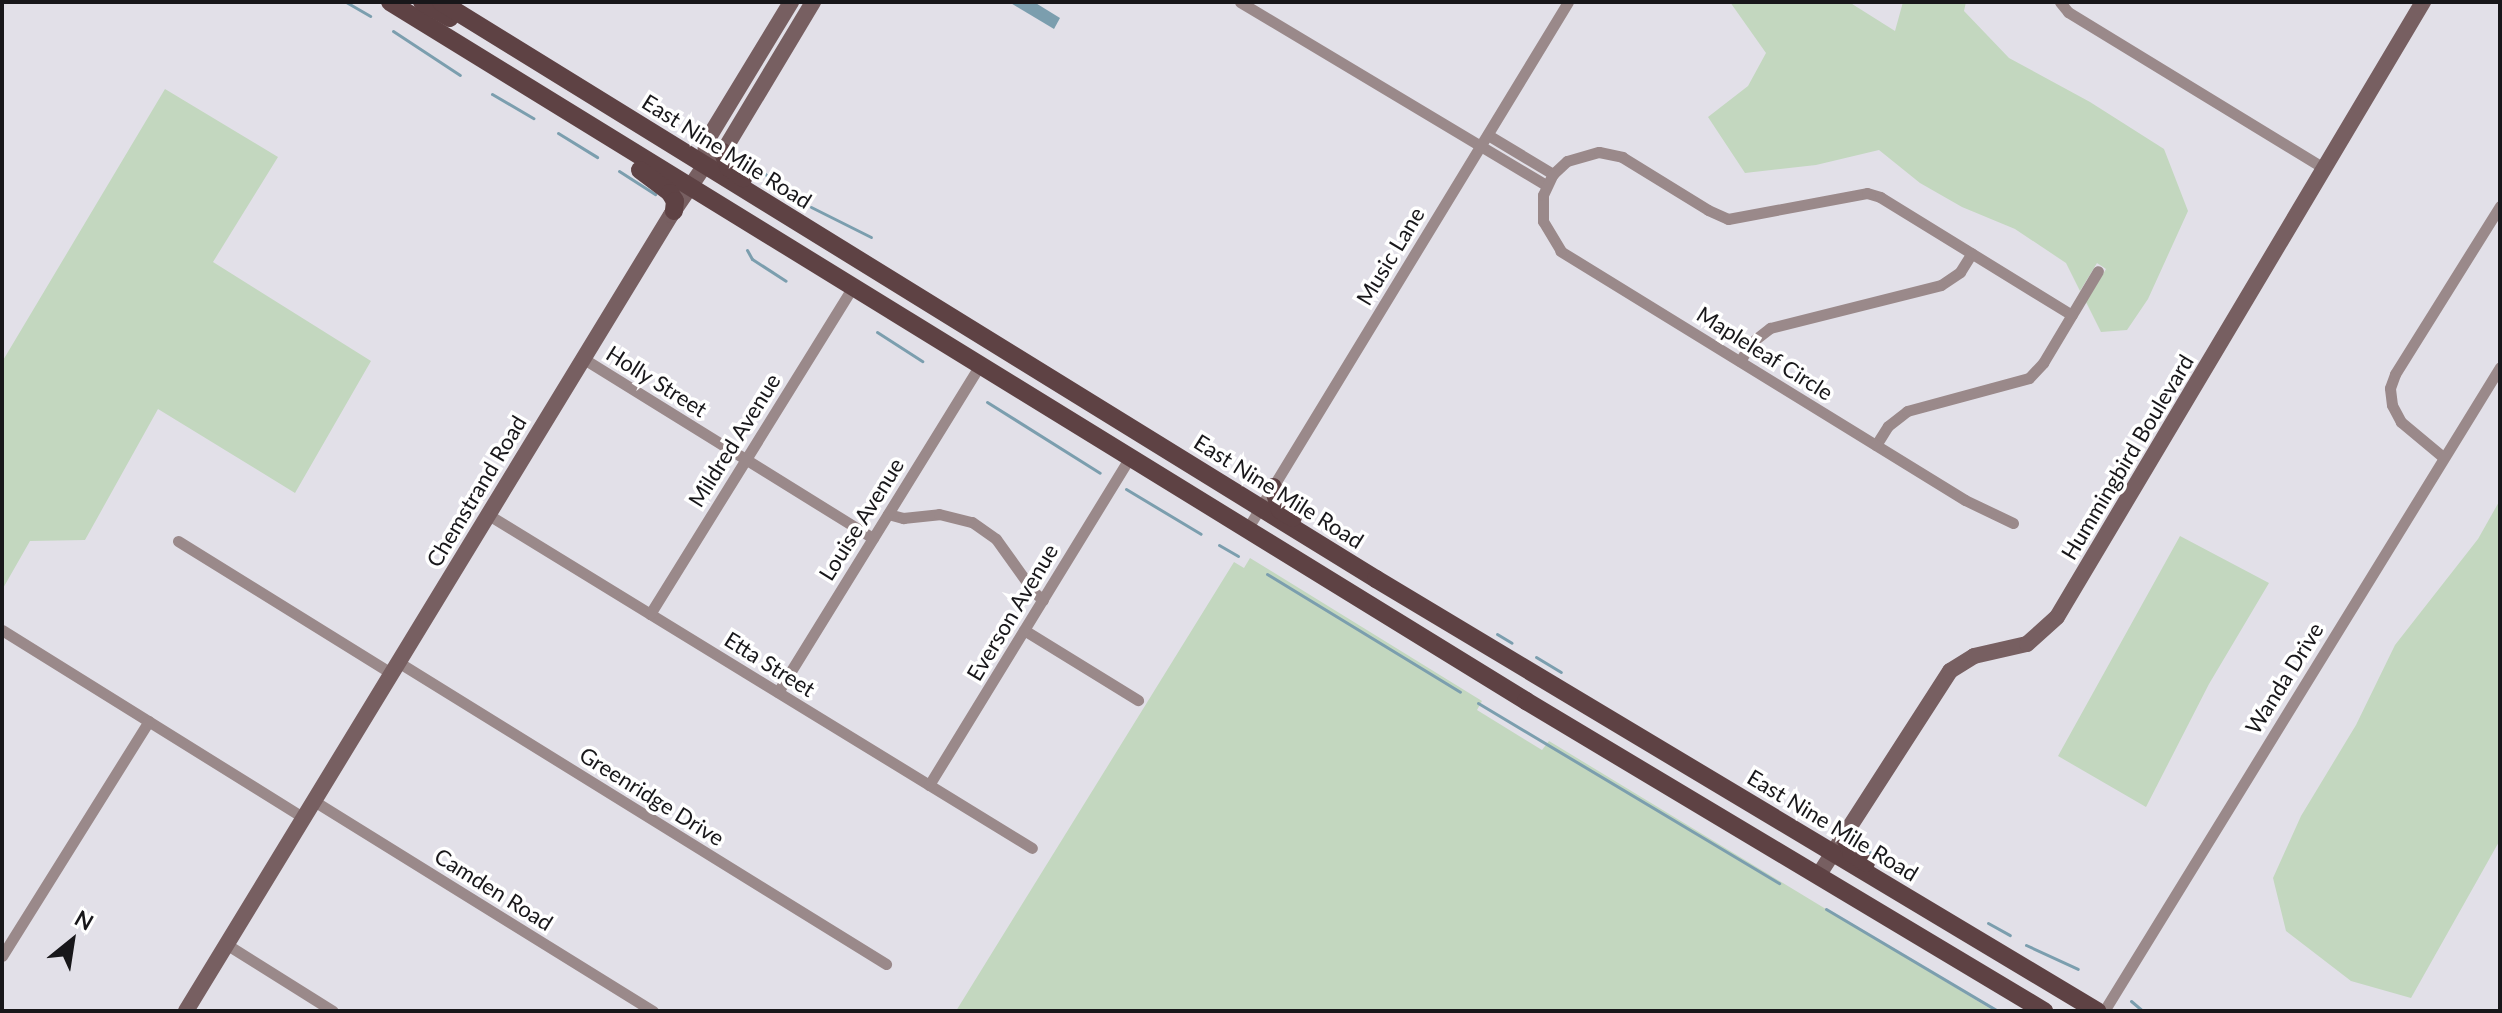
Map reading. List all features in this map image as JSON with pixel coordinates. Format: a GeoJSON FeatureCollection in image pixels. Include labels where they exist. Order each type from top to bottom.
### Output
{"type":"FeatureCollection","features":[{"type":"Feature","properties":{"kind":"main road"},"geometry":{"type":"LineString","coordinates":[[390,2],[1246,531],[1662,783],[1813,883],[2044,1011]]}},
{"type":"Feature","properties":{"kind":"main road"},"geometry":{"type":"LineString","coordinates":[[406,2],[669,164],[685,172],[705,165]]}},
{"type":"Feature","properties":{"kind":"main road"},"geometry":{"type":"LineString","coordinates":[[422,2],[474,29],[487,30]]}},
{"type":"Feature","properties":{"kind":"main road","name":"East Nine Mile Road"},"geometry":{"type":"LineString","coordinates":[[441,2],[1376,579],[2027,969],[2104,1010]]}},
{"type":"Feature","properties":{"kind":"main road"},"geometry":{"type":"LineString","coordinates":[[494,56],[514,60],[589,106],[623,114]]}},
{"type":"Feature","properties":{"kind":"main road"},"geometry":{"type":"LineString","coordinates":[[526,87],[555,118],[655,179],[675,201],[674,211]]}},
{"type":"Feature","properties":{"kind":"main road"},"geometry":{"type":"LineString","coordinates":[[723,152],[728,167],[739,175],[1023,352],[1042,373]]}},
{"type":"Feature","properties":{"kind":"main road"},"geometry":{"type":"LineString","coordinates":[[691,188],[704,182],[728,190],[886,289],[924,300]]}},
{"type":"Feature","properties":{"kind":"main road"},"geometry":{"type":"LineString","coordinates":[[979,366],[1006,362],[1032,376],[1062,386]]}},
{"type":"Feature","properties":{"kind":"main road"},"geometry":{"type":"LineString","coordinates":[[1088,386],[1094,395],[1208,466],[1223,484]]}},
{"type":"Feature","properties":{"kind":"main road"},"geometry":{"type":"LineString","coordinates":[[1129,459],[1148,460],[1232,511],[1246,514],[1261,508]]}},
{"type":"Feature","properties":{"kind":"main road"},"geometry":{"type":"LineString","coordinates":[[1273,487],[1280,510],[1344,549],[1376,579]]}},
{"type":"Feature","properties":{"kind":"main road"},"geometry":{"type":"LineString","coordinates":[[1401,625],[1467,657],[1520,688],[1528,688],[1539,677]]}},
{"type":"Feature","properties":{"kind":"main road"},"geometry":{"type":"LineString","coordinates":[[1563,724],[1590,730],[1809,860],[1826,859],[1834,854]]}},
{"type":"Feature","properties":{"kind":"main road"},"geometry":{"type":"LineString","coordinates":[[1845,838],[1851,853],[1862,861],[2104,1010]]}},
{"type":"Feature","properties":{"kind":"main road"},"geometry":{"type":"LineString","coordinates":[[1813,883],[1841,871],[2000,964],[2027,969]]}},
{"type":"Feature","properties":{"kind":"street"},"geometry":{"type":"LineString","coordinates":[[705,165],[706,142],[791,2]]}},
{"type":"Feature","properties":{"kind":"street","name":"Chemstrand Road"},"geometry":{"type":"LineString","coordinates":[[186,1011],[674,211],[705,165],[723,152],[813,2]]}},
{"type":"Feature","properties":{"kind":"street"},"geometry":{"type":"LineString","coordinates":[[1240,2],[1479,148],[1550,179]]}},
{"type":"Feature","properties":{"kind":"street","name":"Music Lane"},"geometry":{"type":"LineString","coordinates":[[1246,531],[1568,2]]}},
{"type":"Feature","properties":{"kind":"street"},"geometry":{"type":"LineString","coordinates":[[2060,2],[2068,12],[2324,168]]}},
{"type":"Feature","properties":{"kind":"street","name":"Hummingbird Boulevard"},"geometry":{"type":"LineString","coordinates":[[1813,883],[1845,838],[1950,671],[1974,656],[2027,644],[2057,617],[2423,2]]}},
{"type":"Feature","properties":{"kind":"street"},"geometry":{"type":"LineString","coordinates":[[1488,135],[1550,179]]}},
{"type":"Feature","properties":{"kind":"street"},"geometry":{"type":"LineString","coordinates":[[1550,179],[1578,155],[1610,153],[1728,219],[1867,193],[1880,197],[2072,315]]}},
{"type":"Feature","properties":{"kind":"street","name":"Mapleleaf Circle"},"geometry":{"type":"LineString","coordinates":[[1550,179],[1543,221],[1561,251],[1965,500],[2013,523]]}},
{"type":"Feature","properties":{"kind":"street"},"geometry":{"type":"LineString","coordinates":[[2443,457],[2401,422],[2392,405],[2390,388],[2395,374],[2500,206]]}},
{"type":"Feature","properties":{"kind":"street"},"geometry":{"type":"LineString","coordinates":[[1740,361],[1752,342],[1770,328],[1941,285],[1960,272],[1972,253]]}},
{"type":"Feature","properties":{"kind":"street"},"geometry":{"type":"LineString","coordinates":[[1876,445],[1888,426],[1907,411],[2029,378],[2043,363],[2098,271]]}},
{"type":"Feature","properties":{"kind":"street","name":"Mildred Avenue"},"geometry":{"type":"LineString","coordinates":[[650,614],[852,288]]}},
{"type":"Feature","properties":{"kind":"street","name":"Holly Street"},"geometry":{"type":"LineString","coordinates":[[584,359],[873,538]]}},
{"type":"Feature","properties":{"kind":"street","name":"Louise Avenue"},"geometry":{"type":"LineString","coordinates":[[778,692],[979,366]]}},
{"type":"Feature","properties":{"kind":"street","name":"Wanda Drive"},"geometry":{"type":"LineString","coordinates":[[2104,1010],[2500,367]]}},
{"type":"Feature","properties":{"kind":"street","name":"Everson Avenue"},"geometry":{"type":"LineString","coordinates":[[929,785],[1129,459]]}},
{"type":"Feature","properties":{"kind":"street","name":"Etta Street"},"geometry":{"type":"LineString","coordinates":[[487,514],[1032,848]]}},
{"type":"Feature","properties":{"kind":"street"},"geometry":{"type":"LineString","coordinates":[[888,514],[903,518],[939,514],[972,522],[996,539],[1043,600]]}},
{"type":"Feature","properties":{"kind":"street","name":"Greenridge Drive"},"geometry":{"type":"LineString","coordinates":[[178,541],[886,964]]}},
{"type":"Feature","properties":{"kind":"street"},"geometry":{"type":"LineString","coordinates":[[2,630],[304,818]]}},
{"type":"Feature","properties":{"kind":"street"},"geometry":{"type":"LineString","coordinates":[[1024,630],[1138,700]]}},
{"type":"Feature","properties":{"kind":"street"},"geometry":{"type":"LineString","coordinates":[[2,956],[149,721]]}},
{"type":"Feature","properties":{"kind":"street","name":"Camden Road"},"geometry":{"type":"LineString","coordinates":[[314,801],[653,1011]]}},
{"type":"Feature","properties":{"kind":"street"},"geometry":{"type":"LineString","coordinates":[[226,944],[333,1011]]}},
{"type":"Feature","properties":{"kind":"green space"},"geometry":{"type":"Polygon","coordinates":[[[1730,2],[1849,2],[1895,31],[1903,2],[1966,2],[1964,11],[2009,58],[2090,102],[2164,149],[2188,211],[2148,299],[2127,330],[2101,332],[2086,302],[2106,269],[2097,263],[2080,291],[2066,263],[2015,229],[1962,207],[1920,183],[1879,150],[1816,165],[1745,173],[1708,117],[1748,86],[1766,53],[1730,2]]]}},
{"type":"Feature","properties":{"kind":"green space"},"geometry":{"type":"Polygon","coordinates":[[[165,89],[278,157],[213,262],[371,361],[295,493],[158,409],[85,540],[30,541],[2,590],[2,362],[165,89]]]}},
{"type":"Feature","properties":{"kind":"green space"},"geometry":{"type":"Polygon","coordinates":[[[2500,500],[2500,840],[2411,998],[2351,981],[2286,931],[2273,878],[2301,816],[2356,725],[2395,645],[2478,539],[2500,500]]]}},
{"type":"Feature","properties":{"kind":"green space"},"geometry":{"type":"Polygon","coordinates":[[[2180,536],[2269,583],[2209,684],[2146,807],[2058,756],[2180,536]]]}},
{"type":"Feature","properties":{"kind":"green space"},"geometry":{"type":"Polygon","coordinates":[[[1250,558],[1482,701],[1477,710],[1542,750],[1549,741],[1994,1011],[956,1011],[1234,562],[1244,568],[1250,558]]]}},
{"type":"Feature","properties":{"kind":"water"},"geometry":{"type":"Polygon","coordinates":[[[1009,2],[1034,2],[1060,18],[1054,29],[1009,2]]]}},
{"type":"Feature","properties":{"kind":"waterway"},"geometry":{"type":"LineString","coordinates":[[346,2],[370,16]]}},
{"type":"Feature","properties":{"kind":"waterway"},"geometry":{"type":"LineString","coordinates":[[393,31],[460,75]]}},
{"type":"Feature","properties":{"kind":"waterway"},"geometry":{"type":"LineString","coordinates":[[492,94],[533,118]]}},
{"type":"Feature","properties":{"kind":"waterway"},"geometry":{"type":"LineString","coordinates":[[558,133],[597,157]]}},
{"type":"Feature","properties":{"kind":"waterway"},"geometry":{"type":"LineString","coordinates":[[619,171],[655,194]]}},
{"type":"Feature","properties":{"kind":"waterway"},"geometry":{"type":"LineString","coordinates":[[765,174],[780,185]]}},
{"type":"Feature","properties":{"kind":"waterway"},"geometry":{"type":"LineString","coordinates":[[811,207],[871,237]]}},
{"type":"Feature","properties":{"kind":"waterway"},"geometry":{"type":"LineString","coordinates":[[747,250],[752,259],[786,281]]}},
{"type":"Feature","properties":{"kind":"waterway"},"geometry":{"type":"LineString","coordinates":[[877,332],[922,361]]}},
{"type":"Feature","properties":{"kind":"waterway"},"geometry":{"type":"LineString","coordinates":[[987,402],[1100,473]]}},
{"type":"Feature","properties":{"kind":"waterway"},"geometry":{"type":"LineString","coordinates":[[1126,489],[1201,534]]}},
{"type":"Feature","properties":{"kind":"waterway"},"geometry":{"type":"LineString","coordinates":[[1219,545],[1238,556]]}},
{"type":"Feature","properties":{"kind":"waterway"},"geometry":{"type":"LineString","coordinates":[[1267,574],[1460,692]]}},
{"type":"Feature","properties":{"kind":"waterway"},"geometry":{"type":"LineString","coordinates":[[1497,634],[1512,643]]}},
{"type":"Feature","properties":{"kind":"waterway"},"geometry":{"type":"LineString","coordinates":[[1536,657],[1561,672]]}},
{"type":"Feature","properties":{"kind":"waterway"},"geometry":{"type":"LineString","coordinates":[[1478,703],[1779,883]]}},
{"type":"Feature","properties":{"kind":"waterway"},"geometry":{"type":"LineString","coordinates":[[1866,850],[1892,865]]}},
{"type":"Feature","properties":{"kind":"waterway"},"geometry":{"type":"LineString","coordinates":[[1826,909],[1998,1011]]}},
{"type":"Feature","properties":{"kind":"waterway"},"geometry":{"type":"LineString","coordinates":[[1988,923],[2010,935]]}},
{"type":"Feature","properties":{"kind":"waterway"},"geometry":{"type":"LineString","coordinates":[[2026,945],[2078,969]]}},
{"type":"Feature","properties":{"kind":"waterway"},"geometry":{"type":"LineString","coordinates":[[2131,1001],[2143,1011]]}}]}
